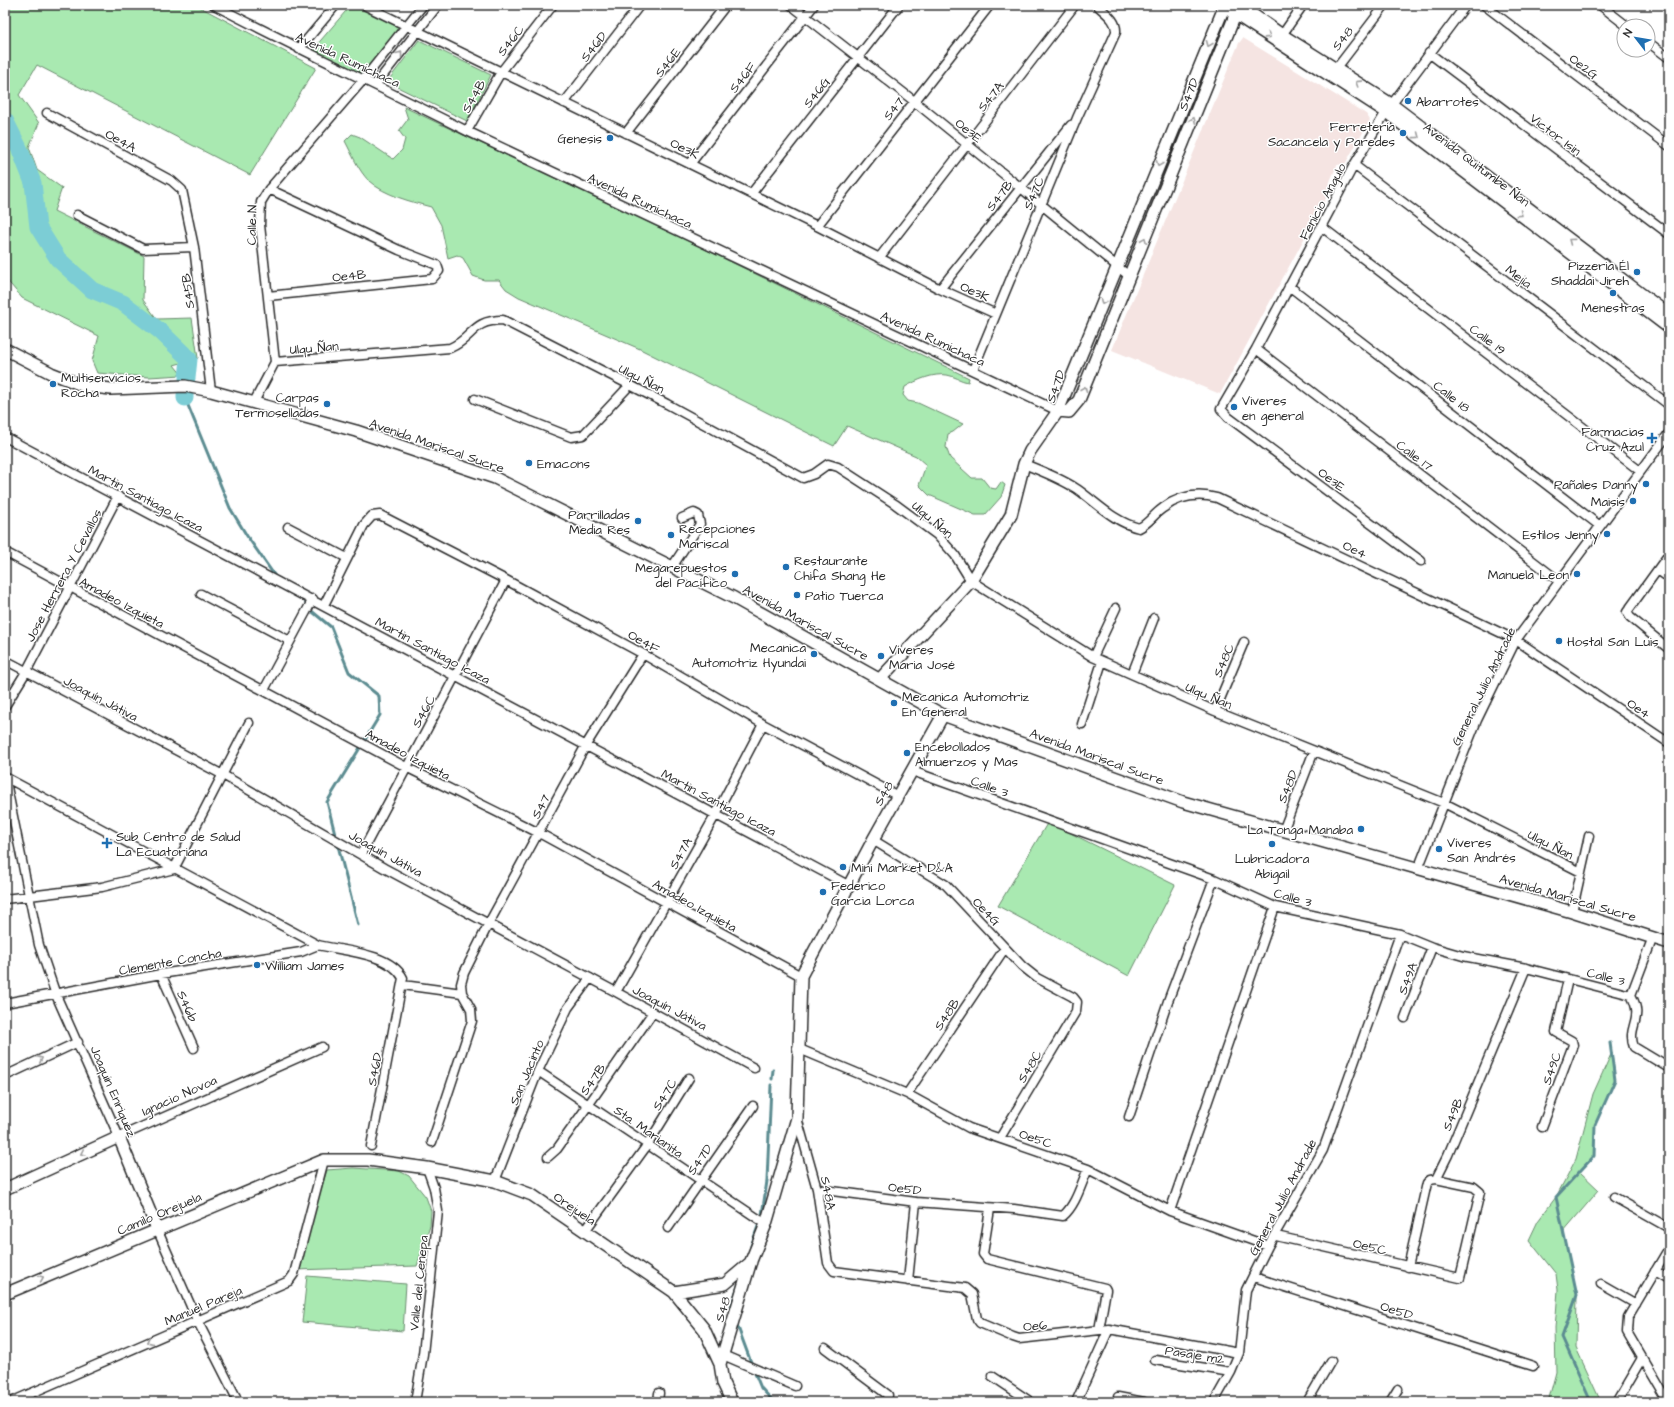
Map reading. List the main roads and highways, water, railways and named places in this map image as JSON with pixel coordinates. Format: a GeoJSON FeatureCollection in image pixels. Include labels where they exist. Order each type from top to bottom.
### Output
{"type":"FeatureCollection","features":[{"type":"Feature","properties":{"kind":"waterway"},"geometry":{"type":"LineString","coordinates":[[5,120],[20,150],[33,183],[38,227],[58,259],[92,290],[123,303],[160,331],[189,359],[187,378]]}},
{"type":"Feature","properties":{"kind":"waterway"},"geometry":{"type":"LineString","coordinates":[[185,398],[230,508],[247,536],[277,579]]}},
{"type":"Feature","properties":{"kind":"waterway"},"geometry":{"type":"LineString","coordinates":[[304,598],[308,608],[331,627],[349,672],[379,696],[380,715],[327,802],[358,925]]}},
{"type":"Feature","properties":{"kind":"waterway"},"geometry":{"type":"LineString","coordinates":[[1591,1402],[1562,1337],[1577,1295],[1556,1197],[1594,1156],[1595,1125],[1615,1080],[1610,1043]]}},
{"type":"Feature","properties":{"kind":"waterway"},"geometry":{"type":"LineString","coordinates":[[772,1079],[773,1070]]}},
{"type":"Feature","properties":{"kind":"waterway"},"geometry":{"type":"LineString","coordinates":[[751,1246],[762,1215],[767,1181],[771,1085]]}},
{"type":"Feature","properties":{"kind":"waterway"},"geometry":{"type":"LineString","coordinates":[[732,1311],[731,1307],[738,1286]]}},
{"type":"Feature","properties":{"kind":"waterway"},"geometry":{"type":"LineString","coordinates":[[736,1322],[752,1365]]}},
{"type":"Feature","properties":{"kind":"waterway"},"geometry":{"type":"LineString","coordinates":[[754,1371],[761,1388],[774,1402]]}},
{"type":"Feature","properties":{"kind":"place","name":"Abarrotes"},"geometry":{"type":"Point","coordinates":[1408,101]}},
{"type":"Feature","properties":{"kind":"place","name":"Ferretería Sacancela y Paredes"},"geometry":{"type":"Point","coordinates":[1403,133]}},
{"type":"Feature","properties":{"kind":"place","name":"Genesis"},"geometry":{"type":"Point","coordinates":[610,138]}},
{"type":"Feature","properties":{"kind":"place","name":"Pizzeria Él Shaddai Jireh"},"geometry":{"type":"Point","coordinates":[1637,272]}},
{"type":"Feature","properties":{"kind":"place","name":"Menestras"},"geometry":{"type":"Point","coordinates":[1613,293]}},
{"type":"Feature","properties":{"kind":"place","name":"Multiservicios Rocha"},"geometry":{"type":"Point","coordinates":[53,384]}},
{"type":"Feature","properties":{"kind":"place","name":"Carpas Termoselladas"},"geometry":{"type":"Point","coordinates":[327,404]}},
{"type":"Feature","properties":{"kind":"place","name":"Viveres en general"},"geometry":{"type":"Point","coordinates":[1234,407]}},
{"type":"Feature","properties":{"kind":"place","name":"Farmacias Cruz Azul"},"geometry":{"type":"Point","coordinates":[1652,438]}},
{"type":"Feature","properties":{"kind":"place","name":"Emacons"},"geometry":{"type":"Point","coordinates":[529,463]}},
{"type":"Feature","properties":{"kind":"place","name":"Pañales Danny"},"geometry":{"type":"Point","coordinates":[1646,484]}},
{"type":"Feature","properties":{"kind":"place","name":"Maisis"},"geometry":{"type":"Point","coordinates":[1633,501]}},
{"type":"Feature","properties":{"kind":"place","name":"Parrilladas Media Res"},"geometry":{"type":"Point","coordinates":[638,521]}},
{"type":"Feature","properties":{"kind":"place","name":"Estilos Jenny"},"geometry":{"type":"Point","coordinates":[1607,534]}},
{"type":"Feature","properties":{"kind":"place","name":"Recepciones Mariscal"},"geometry":{"type":"Point","coordinates":[671,535]}},
{"type":"Feature","properties":{"kind":"place","name":"Restaurante Chifa Shang He"},"geometry":{"type":"Point","coordinates":[786,567]}},
{"type":"Feature","properties":{"kind":"place","name":"Megarepuestos del Pacífico"},"geometry":{"type":"Point","coordinates":[735,574]}},
{"type":"Feature","properties":{"kind":"place","name":"Manuela Leon"},"geometry":{"type":"Point","coordinates":[1577,574]}},
{"type":"Feature","properties":{"kind":"place","name":"Patio Tuerca"},"geometry":{"type":"Point","coordinates":[797,595]}},
{"type":"Feature","properties":{"kind":"place","name":"Hostal San Luis"},"geometry":{"type":"Point","coordinates":[1559,641]}},
{"type":"Feature","properties":{"kind":"place","name":"Mecanica Automotriz Hyundai"},"geometry":{"type":"Point","coordinates":[814,654]}},
{"type":"Feature","properties":{"kind":"place","name":"Víveres Maria José"},"geometry":{"type":"Point","coordinates":[881,656]}},
{"type":"Feature","properties":{"kind":"place","name":"Mecanica Automotriz En General"},"geometry":{"type":"Point","coordinates":[894,703]}},
{"type":"Feature","properties":{"kind":"place","name":"Encebollados Almuerzos y Mas"},"geometry":{"type":"Point","coordinates":[907,753]}},
{"type":"Feature","properties":{"kind":"place","name":"La Tonga Manaba"},"geometry":{"type":"Point","coordinates":[1361,829]}},
{"type":"Feature","properties":{"kind":"place","name":"Sub Centro de Salud La Ecuatoriana"},"geometry":{"type":"Point","coordinates":[107,843]}},
{"type":"Feature","properties":{"kind":"place","name":"Lubricadora Abigail"},"geometry":{"type":"Point","coordinates":[1272,844]}},
{"type":"Feature","properties":{"kind":"place","name":"Víveres San Andrés"},"geometry":{"type":"Point","coordinates":[1439,849]}},
{"type":"Feature","properties":{"kind":"place","name":"Mini Market D&A"},"geometry":{"type":"Point","coordinates":[843,867]}},
{"type":"Feature","properties":{"kind":"place","name":"Federico Garcia Lorca"},"geometry":{"type":"Point","coordinates":[823,892]}},
{"type":"Feature","properties":{"kind":"place","name":"William James"},"geometry":{"type":"Point","coordinates":[257,965]}}]}
